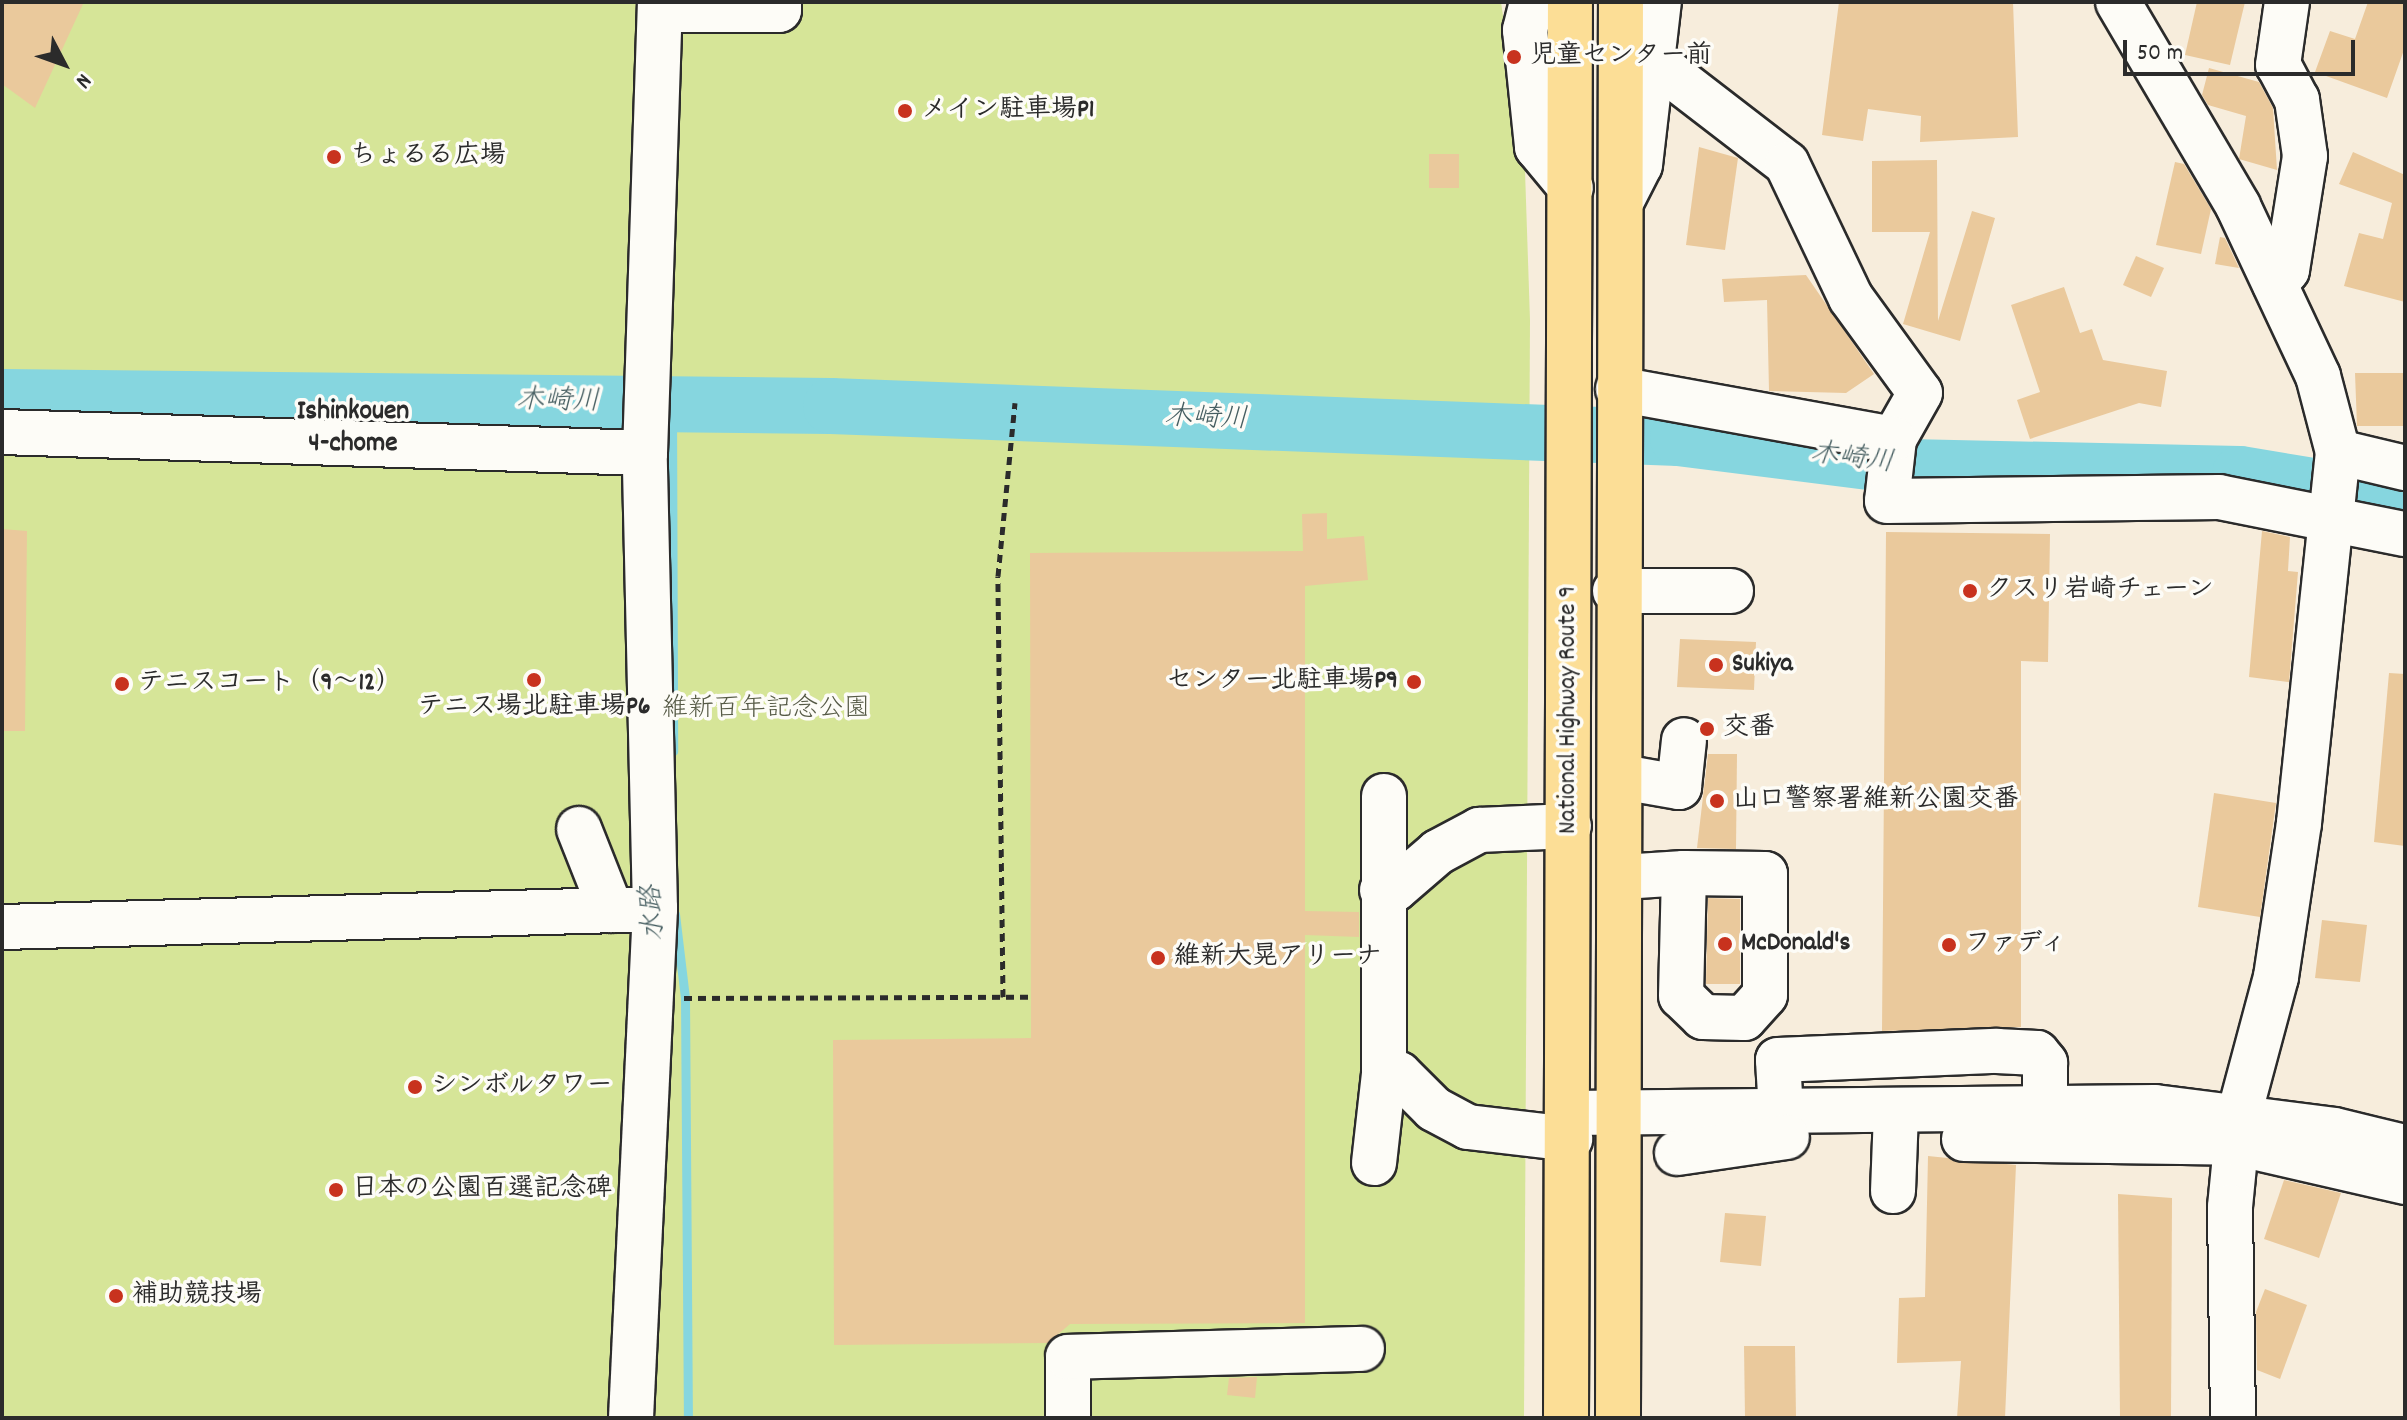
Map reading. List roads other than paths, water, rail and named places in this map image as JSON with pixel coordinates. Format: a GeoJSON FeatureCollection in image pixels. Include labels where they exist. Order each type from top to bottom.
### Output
{"type":"FeatureCollection","features":[{"type":"Feature","properties":{"kind":"highway","name":"National Highway Route 9"},"geometry":{"type":"LineString","coordinates":[[1566,1418],[1570,1126],[1565,397],[1571,188],[1570,2]]}},
{"type":"Feature","properties":{"kind":"highway","name":"National Highway Route 9"},"geometry":{"type":"LineString","coordinates":[[1618,1418],[1622,777],[1615,591],[1622,200],[1621,2]]}},
{"type":"Feature","properties":{"kind":"street"},"geometry":{"type":"LineString","coordinates":[[631,1418],[655,909],[645,453],[660,6],[779,10],[779,2]]}},
{"type":"Feature","properties":{"kind":"street"},"geometry":{"type":"LineString","coordinates":[[1532,2],[1525,30],[1537,147],[1571,188]]}},
{"type":"Feature","properties":{"kind":"street"},"geometry":{"type":"LineString","coordinates":[[1622,200],[1640,165],[1656,63],[1659,2]]}},
{"type":"Feature","properties":{"kind":"street"},"geometry":{"type":"LineString","coordinates":[[2118,2],[2238,206],[2318,376],[2338,452],[2278,962],[2238,1129],[2230,1207],[2233,1418]]}},
{"type":"Feature","properties":{"kind":"street"},"geometry":{"type":"LineString","coordinates":[[2275,284],[2287,270],[2305,156],[2297,100],[2278,65],[2287,2]]}},
{"type":"Feature","properties":{"kind":"street"},"geometry":{"type":"LineString","coordinates":[[1656,63],[1787,164],[1851,298],[1920,393],[1894,439],[1887,501],[2219,497],[2405,534]]}},
{"type":"Feature","properties":{"kind":"street"},"geometry":{"type":"LineString","coordinates":[[1618,397],[1894,439]]}},
{"type":"Feature","properties":{"kind":"street"},"geometry":{"type":"LineString","coordinates":[[2,432],[645,453]]}},
{"type":"Feature","properties":{"kind":"street"},"geometry":{"type":"LineString","coordinates":[[2338,452],[2405,468]]}},
{"type":"Feature","properties":{"kind":"street"},"geometry":{"type":"LineString","coordinates":[[1615,591],[1731,591]]}},
{"type":"Feature","properties":{"kind":"street"},"geometry":{"type":"LineString","coordinates":[[1622,777],[1679,787],[1684,740]]}},
{"type":"Feature","properties":{"kind":"street"},"geometry":{"type":"LineString","coordinates":[[1374,1163],[1384,1074],[1384,796]]}},
{"type":"Feature","properties":{"kind":"street"},"geometry":{"type":"LineString","coordinates":[[1382,890],[1395,889],[1438,852],[1479,830],[1569,826]]}},
{"type":"Feature","properties":{"kind":"street"},"geometry":{"type":"LineString","coordinates":[[579,829],[611,910]]}},
{"type":"Feature","properties":{"kind":"street"},"geometry":{"type":"LineString","coordinates":[[1750,874],[1788,850]]}},
{"type":"Feature","properties":{"kind":"street"},"geometry":{"type":"LineString","coordinates":[[1622,877],[1684,873],[1765,874],[1765,995],[1744,1018],[1703,1017],[1681,996],[1684,873]]}},
{"type":"Feature","properties":{"kind":"street"},"geometry":{"type":"LineString","coordinates":[[2,927],[655,909]]}},
{"type":"Feature","properties":{"kind":"street"},"geometry":{"type":"LineString","coordinates":[[1781,1111],[1778,1060],[1997,1051],[2037,1053],[2045,1063],[2045,1109]]}},
{"type":"Feature","properties":{"kind":"street"},"geometry":{"type":"LineString","coordinates":[[1384,1074],[1399,1074],[1434,1109],[1468,1127],[1570,1126],[1622,1112],[1781,1111],[1895,1125],[2238,1129],[2405,1182]]}},
{"type":"Feature","properties":{"kind":"street"},"geometry":{"type":"LineString","coordinates":[[1677,1153],[1757,1136],[2045,1109],[2405,1147]]}},
{"type":"Feature","properties":{"kind":"street"},"geometry":{"type":"LineString","coordinates":[[1893,1191],[1895,1125]]}},
{"type":"Feature","properties":{"kind":"street"},"geometry":{"type":"LineString","coordinates":[[1068,1418],[1068,1357],[1362,1349]]}},
{"type":"Feature","properties":{"kind":"waterway","name":"木崎川"},"geometry":{"type":"LineString","coordinates":[[2,397],[831,406],[1678,438],[1908,467],[2240,474],[2405,501]]}},
{"type":"Feature","properties":{"kind":"waterway","name":"水路"},"geometry":{"type":"LineString","coordinates":[[672,404],[673,751]]}},
{"type":"Feature","properties":{"kind":"waterway","name":"水路"},"geometry":{"type":"LineString","coordinates":[[675,914],[685,998],[688,1418]]}},
{"type":"Feature","properties":{"kind":"place","name":"児童センター前"},"geometry":{"type":"Point","coordinates":[1514,57]}},
{"type":"Feature","properties":{"kind":"place","name":"メイン駐車場P1"},"geometry":{"type":"Point","coordinates":[905,111]}},
{"type":"Feature","properties":{"kind":"place","name":"ちょるる広場"},"geometry":{"type":"Point","coordinates":[334,157]}},
{"type":"Feature","properties":{"kind":"place","name":"クスリ岩崎チェーン"},"geometry":{"type":"Point","coordinates":[1970,591]}},
{"type":"Feature","properties":{"kind":"place","name":"Sukiya"},"geometry":{"type":"Point","coordinates":[1716,665]}},
{"type":"Feature","properties":{"kind":"place","name":"テニス場北駐車場P6"},"geometry":{"type":"Point","coordinates":[534,680]}},
{"type":"Feature","properties":{"kind":"place","name":"センター北駐車場P9"},"geometry":{"type":"Point","coordinates":[1414,682]}},
{"type":"Feature","properties":{"kind":"place","name":"テニスコート（9～12）"},"geometry":{"type":"Point","coordinates":[122,684]}},
{"type":"Feature","properties":{"kind":"place","name":"交番"},"geometry":{"type":"Point","coordinates":[1707,729]}},
{"type":"Feature","properties":{"kind":"place","name":"山口警察署維新公園交番"},"geometry":{"type":"Point","coordinates":[1717,801]}},
{"type":"Feature","properties":{"kind":"place","name":"McDonald's"},"geometry":{"type":"Point","coordinates":[1725,944]}},
{"type":"Feature","properties":{"kind":"place","name":"ファディ"},"geometry":{"type":"Point","coordinates":[1949,945]}},
{"type":"Feature","properties":{"kind":"place","name":"維新大晃アリーナ"},"geometry":{"type":"Point","coordinates":[1158,958]}},
{"type":"Feature","properties":{"kind":"place","name":"シンボルタワー"},"geometry":{"type":"Point","coordinates":[415,1087]}},
{"type":"Feature","properties":{"kind":"place","name":"日本の公園百選記念碑"},"geometry":{"type":"Point","coordinates":[336,1190]}},
{"type":"Feature","properties":{"kind":"place","name":"補助競技場"},"geometry":{"type":"Point","coordinates":[116,1296]}},
{"type":"Feature","properties":{"kind":"district","name":"Ishinkouen 4-chome"},"geometry":{"type":"Point","coordinates":[353,429]}},
{"type":"Feature","properties":{"kind":"park label","name":"維新百年記念公園"},"geometry":{"type":"Point","coordinates":[766,710]}}]}
